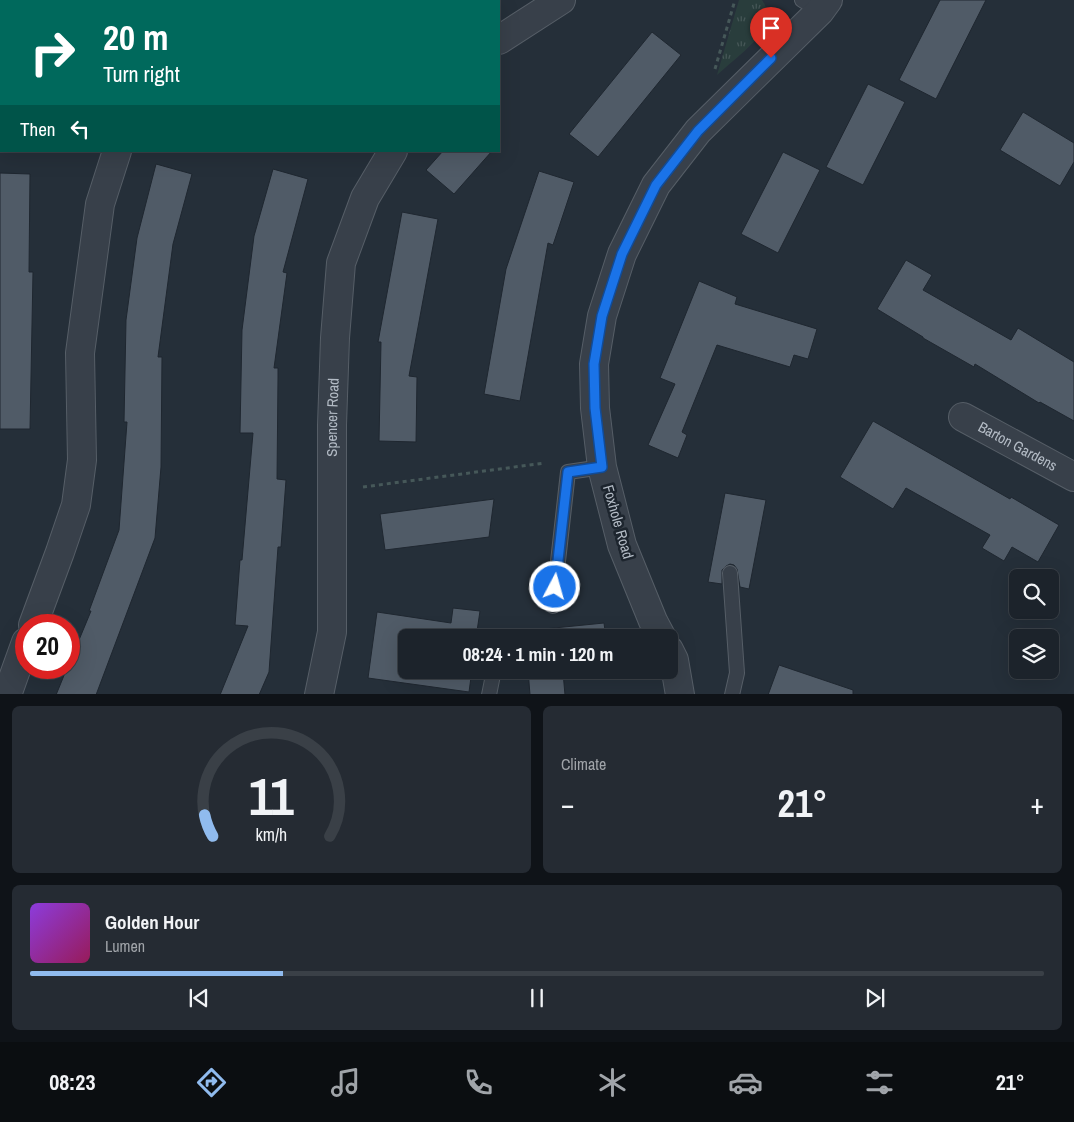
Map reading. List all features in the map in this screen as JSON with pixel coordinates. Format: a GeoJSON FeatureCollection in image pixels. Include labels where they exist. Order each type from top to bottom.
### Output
{"type":"FeatureCollection","features":[{"type":"Feature","properties":{"kind":"street"},"geometry":{"type":"LineString","coordinates":[[500,39],[561,0]]}},
{"type":"Feature","properties":{"kind":"street","name":"Foxhole Road"},"geometry":{"type":"LineString","coordinates":[[657,629],[622,545],[602,467],[595,408],[594,364],[602,316],[622,254],[656,185],[698,131],[816,4]]}},
{"type":"Feature","properties":{"kind":"street"},"geometry":{"type":"LineString","coordinates":[[37,614],[76,506],[82,460],[80,353],[100,204],[118,152]]}},
{"type":"Feature","properties":{"kind":"street","name":"Spencer Road"},"geometry":{"type":"LineString","coordinates":[[319,694],[332,632],[332,425],[335,338],[341,263],[364,198],[392,152]]}},
{"type":"Feature","properties":{"kind":"street","name":"Barton Gardens"},"geometry":{"type":"LineString","coordinates":[[963,417],[1074,477]]}},
{"type":"Feature","properties":{"kind":"street"},"geometry":{"type":"LineString","coordinates":[[7,694],[15,672]]}},
{"type":"Feature","properties":{"kind":"street"},"geometry":{"type":"LineString","coordinates":[[677,679],[680,694]]}},
{"type":"Feature","properties":{"kind":"lane"},"geometry":{"type":"LineString","coordinates":[[553,606],[568,472],[602,467]]}},
{"type":"Feature","properties":{"kind":"lane"},"geometry":{"type":"LineString","coordinates":[[730,573],[737,673],[732,694]]}},
{"type":"Feature","properties":{"kind":"lane"},"geometry":{"type":"LineString","coordinates":[[489,694],[492,679]]}},
{"type":"Feature","properties":{"kind":"path"},"geometry":{"type":"LineString","coordinates":[[714,75],[735,0]]}},
{"type":"Feature","properties":{"kind":"path"},"geometry":{"type":"LineString","coordinates":[[374,486],[551,462]]}},
{"type":"Feature","properties":{"kind":"green space"},"geometry":{"type":"Polygon","coordinates":[[[739,0],[762,0],[767,11],[767,23],[759,36],[717,75],[739,0]]]}},
{"type":"Feature","properties":{"kind":"building"},"geometry":{"type":"Polygon","coordinates":[[[940,0],[986,0],[936,99],[899,80],[940,0]]]}},
{"type":"Feature","properties":{"kind":"building"},"geometry":{"type":"Polygon","coordinates":[[[652,32],[681,55],[598,157],[569,134],[652,32]]]}},
{"type":"Feature","properties":{"kind":"building"},"geometry":{"type":"Polygon","coordinates":[[[868,84],[905,102],[863,185],[826,167],[868,84]]]}},
{"type":"Feature","properties":{"kind":"building"},"geometry":{"type":"Polygon","coordinates":[[[1023,112],[1074,143],[1074,162],[1060,186],[1000,150],[1023,112]]]}},
{"type":"Feature","properties":{"kind":"building"},"geometry":{"type":"Polygon","coordinates":[[[442,152],[491,152],[454,194],[426,170],[442,152]]]}},
{"type":"Feature","properties":{"kind":"building"},"geometry":{"type":"Polygon","coordinates":[[[783,152],[820,170],[778,253],[741,234],[783,152]]]}},
{"type":"Feature","properties":{"kind":"building"},"geometry":{"type":"Polygon","coordinates":[[[156,164],[192,174],[173,244],[158,357],[162,357],[161,467],[155,538],[96,694],[56,694],[63,679],[80,679],[80,638],[119,530],[127,422],[124,422],[126,320],[137,238],[156,164]]]}},
{"type":"Feature","properties":{"kind":"building"},"geometry":{"type":"Polygon","coordinates":[[[273,169],[308,179],[283,272],[287,273],[274,368],[278,368],[277,479],[286,480],[281,547],[278,547],[269,672],[259,694],[220,694],[248,626],[235,625],[253,433],[240,433],[242,330],[254,236],[273,169]]]}},
{"type":"Feature","properties":{"kind":"building"},"geometry":{"type":"Polygon","coordinates":[[[539,171],[574,182],[553,245],[548,243],[520,401],[484,394],[506,269],[539,171]]]}},
{"type":"Feature","properties":{"kind":"building"},"geometry":{"type":"Polygon","coordinates":[[[0,173],[30,174],[29,272],[33,272],[30,429],[0,429],[0,173]]]}},
{"type":"Feature","properties":{"kind":"building"},"geometry":{"type":"Polygon","coordinates":[[[402,212],[438,219],[409,376],[417,377],[416,442],[379,441],[381,342],[378,342],[402,212]]]}},
{"type":"Feature","properties":{"kind":"building"},"geometry":{"type":"Polygon","coordinates":[[[906,260],[932,275],[923,290],[1011,340],[1018,328],[1074,362],[1074,421],[1039,403],[975,364],[974,367],[877,309],[906,260]]]}},
{"type":"Feature","properties":{"kind":"building"},"geometry":{"type":"Polygon","coordinates":[[[699,281],[737,297],[735,304],[817,329],[808,359],[794,355],[790,367],[717,345],[682,432],[687,435],[678,458],[648,445],[675,384],[660,378],[699,281]]]}},
{"type":"Feature","properties":{"kind":"building"},"geometry":{"type":"Polygon","coordinates":[[[873,421],[1059,525],[1038,562],[1012,547],[1004,561],[982,548],[990,535],[906,488],[893,509],[840,477],[873,421]]]}},
{"type":"Feature","properties":{"kind":"building"},"geometry":{"type":"Polygon","coordinates":[[[725,493],[766,500],[749,589],[740,587],[737,569],[734,565],[730,564],[722,570],[722,584],[708,582],[725,493]]]}},
{"type":"Feature","properties":{"kind":"building"},"geometry":{"type":"Polygon","coordinates":[[[494,499],[489,537],[385,550],[380,514],[494,499]]]}},
{"type":"Feature","properties":{"kind":"building"},"geometry":{"type":"Polygon","coordinates":[[[453,608],[480,611],[477,629],[398,629],[398,679],[471,679],[469,692],[368,678],[377,612],[451,623],[453,608]]]}},
{"type":"Feature","properties":{"kind":"building"},"geometry":{"type":"Polygon","coordinates":[[[604,623],[605,629],[544,629],[604,623]]]}},
{"type":"Feature","properties":{"kind":"building"},"geometry":{"type":"Polygon","coordinates":[[[779,665],[853,690],[853,694],[768,694],[779,665]]]}},
{"type":"Feature","properties":{"kind":"building"},"geometry":{"type":"Polygon","coordinates":[[[529,679],[564,679],[565,694],[530,694],[529,679]]]}},
{"type":"Feature","properties":{"kind":"route"},"geometry":{"type":"LineString","coordinates":[[555,587],[568,472],[602,467],[595,408],[594,364],[602,316],[622,254],[656,185],[698,131],[771,58]]}}]}
